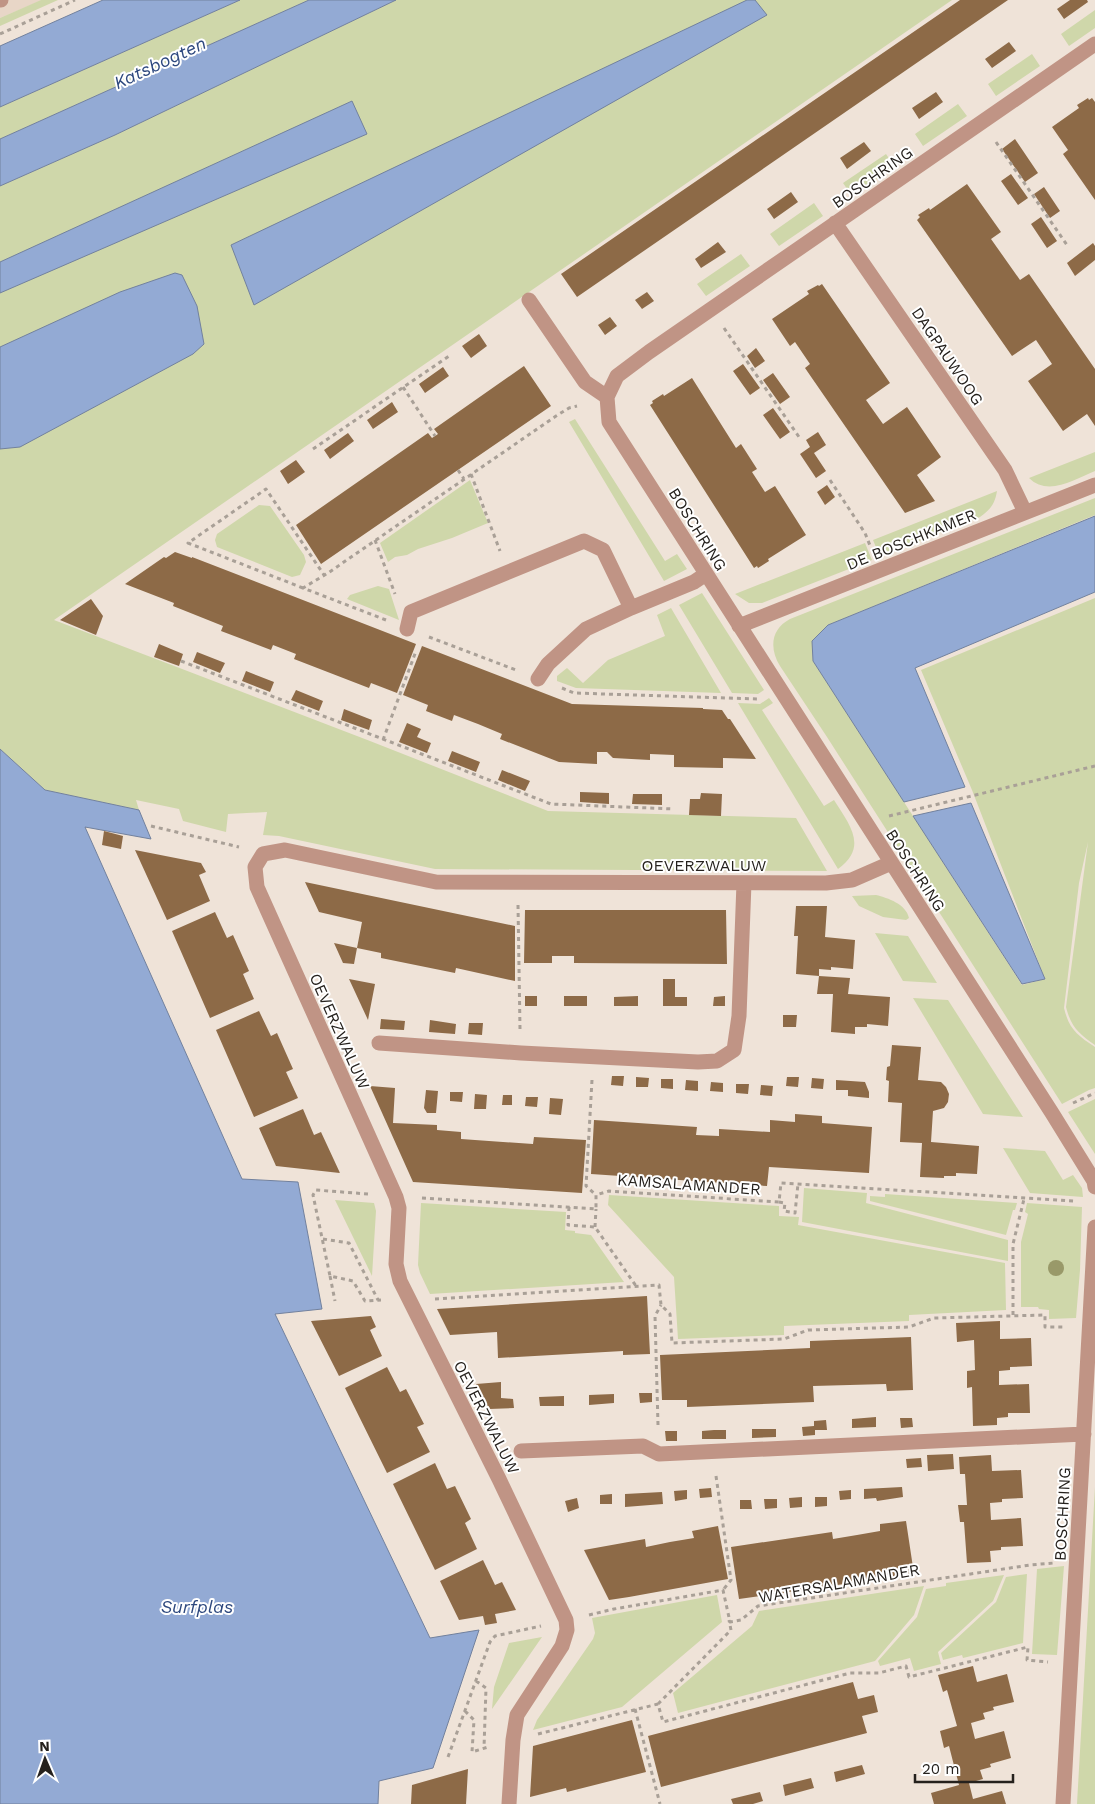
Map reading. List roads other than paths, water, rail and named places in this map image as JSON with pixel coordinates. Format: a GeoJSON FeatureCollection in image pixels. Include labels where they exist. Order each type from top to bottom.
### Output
{"type":"FeatureCollection","features":[{"type":"Feature","properties":{"kind":"street","name":"BOSCHRING"},"geometry":{"type":"LineString","coordinates":[[1095,44],[649,352],[617,376],[606,397],[610,422],[864,822],[1086,1166],[1095,1187]]}},
{"type":"Feature","properties":{"kind":"street","name":"DAGPAUWOOG"},"geometry":{"type":"LineString","coordinates":[[835,224],[1005,470],[1025,512]]}},
{"type":"Feature","properties":{"kind":"street"},"geometry":{"type":"LineString","coordinates":[[529,300],[585,382],[606,397]]}},
{"type":"Feature","properties":{"kind":"street","name":"DE BOSCHKAMER"},"geometry":{"type":"LineString","coordinates":[[739,626],[1095,485]]}},
{"type":"Feature","properties":{"kind":"street"},"geometry":{"type":"LineString","coordinates":[[407,629],[412,612],[584,541],[603,550],[631,608]]}},
{"type":"Feature","properties":{"kind":"street"},"geometry":{"type":"LineString","coordinates":[[538,679],[548,664],[586,629],[694,582],[706,574]]}},
{"type":"Feature","properties":{"kind":"street","name":"OEVERZWALUW"},"geometry":{"type":"LineString","coordinates":[[509,1804],[513,1740],[517,1714],[562,1646],[567,1630],[566,1620],[499,1479],[400,1281],[396,1264],[399,1208],[396,1196],[257,887],[255,867],[264,854],[286,850],[436,882],[826,883],[852,880],[891,863]]}},
{"type":"Feature","properties":{"kind":"street"},"geometry":{"type":"LineString","coordinates":[[378,1044],[698,1062],[717,1060],[734,1050],[739,1016],[744,883]]}},
{"type":"Feature","properties":{"kind":"street","name":"BOSCHRING"},"geometry":{"type":"LineString","coordinates":[[1063,1804],[1095,1227]]}},
{"type":"Feature","properties":{"kind":"street"},"geometry":{"type":"LineString","coordinates":[[521,1451],[643,1446],[659,1454],[712,1450],[1084,1434]]}},
{"type":"Feature","properties":{"kind":"water"},"geometry":{"type":"Polygon","coordinates":[[[103,0],[240,0],[0,107],[0,46],[103,0]]]}},
{"type":"Feature","properties":{"kind":"water"},"geometry":{"type":"Polygon","coordinates":[[[309,0],[396,0],[115,135],[0,186],[0,139],[309,0]]]}},
{"type":"Feature","properties":{"kind":"water"},"geometry":{"type":"Polygon","coordinates":[[[747,0],[755,0],[767,15],[254,305],[231,245],[747,0]]]}},
{"type":"Feature","properties":{"kind":"water"},"geometry":{"type":"Polygon","coordinates":[[[352,101],[367,134],[0,293],[0,262],[352,101]]]}},
{"type":"Feature","properties":{"kind":"water"},"geometry":{"type":"Polygon","coordinates":[[[175,273],[182,275],[197,306],[204,344],[193,354],[20,447],[0,449],[0,347],[120,292],[175,273]]]}},
{"type":"Feature","properties":{"kind":"water"},"geometry":{"type":"Polygon","coordinates":[[[1095,516],[1095,592],[915,668],[965,787],[904,802],[813,661],[812,641],[828,625],[1095,516]]]}},
{"type":"Feature","properties":{"kind":"water","name":"Surfplas"},"geometry":{"type":"Polygon","coordinates":[[[0,749],[45,790],[139,810],[151,839],[85,827],[242,1179],[298,1182],[322,1309],[275,1314],[430,1638],[479,1630],[433,1768],[379,1781],[378,1804],[0,1804],[0,749]]]}},
{"type":"Feature","properties":{"kind":"water"},"geometry":{"type":"Polygon","coordinates":[[[971,803],[1045,979],[1022,984],[913,816],[971,803]]]}},
{"type":"Feature","properties":{"kind":"water label","name":"Katsbogten"},"geometry":{"type":"Point","coordinates":[160,63]}}]}
